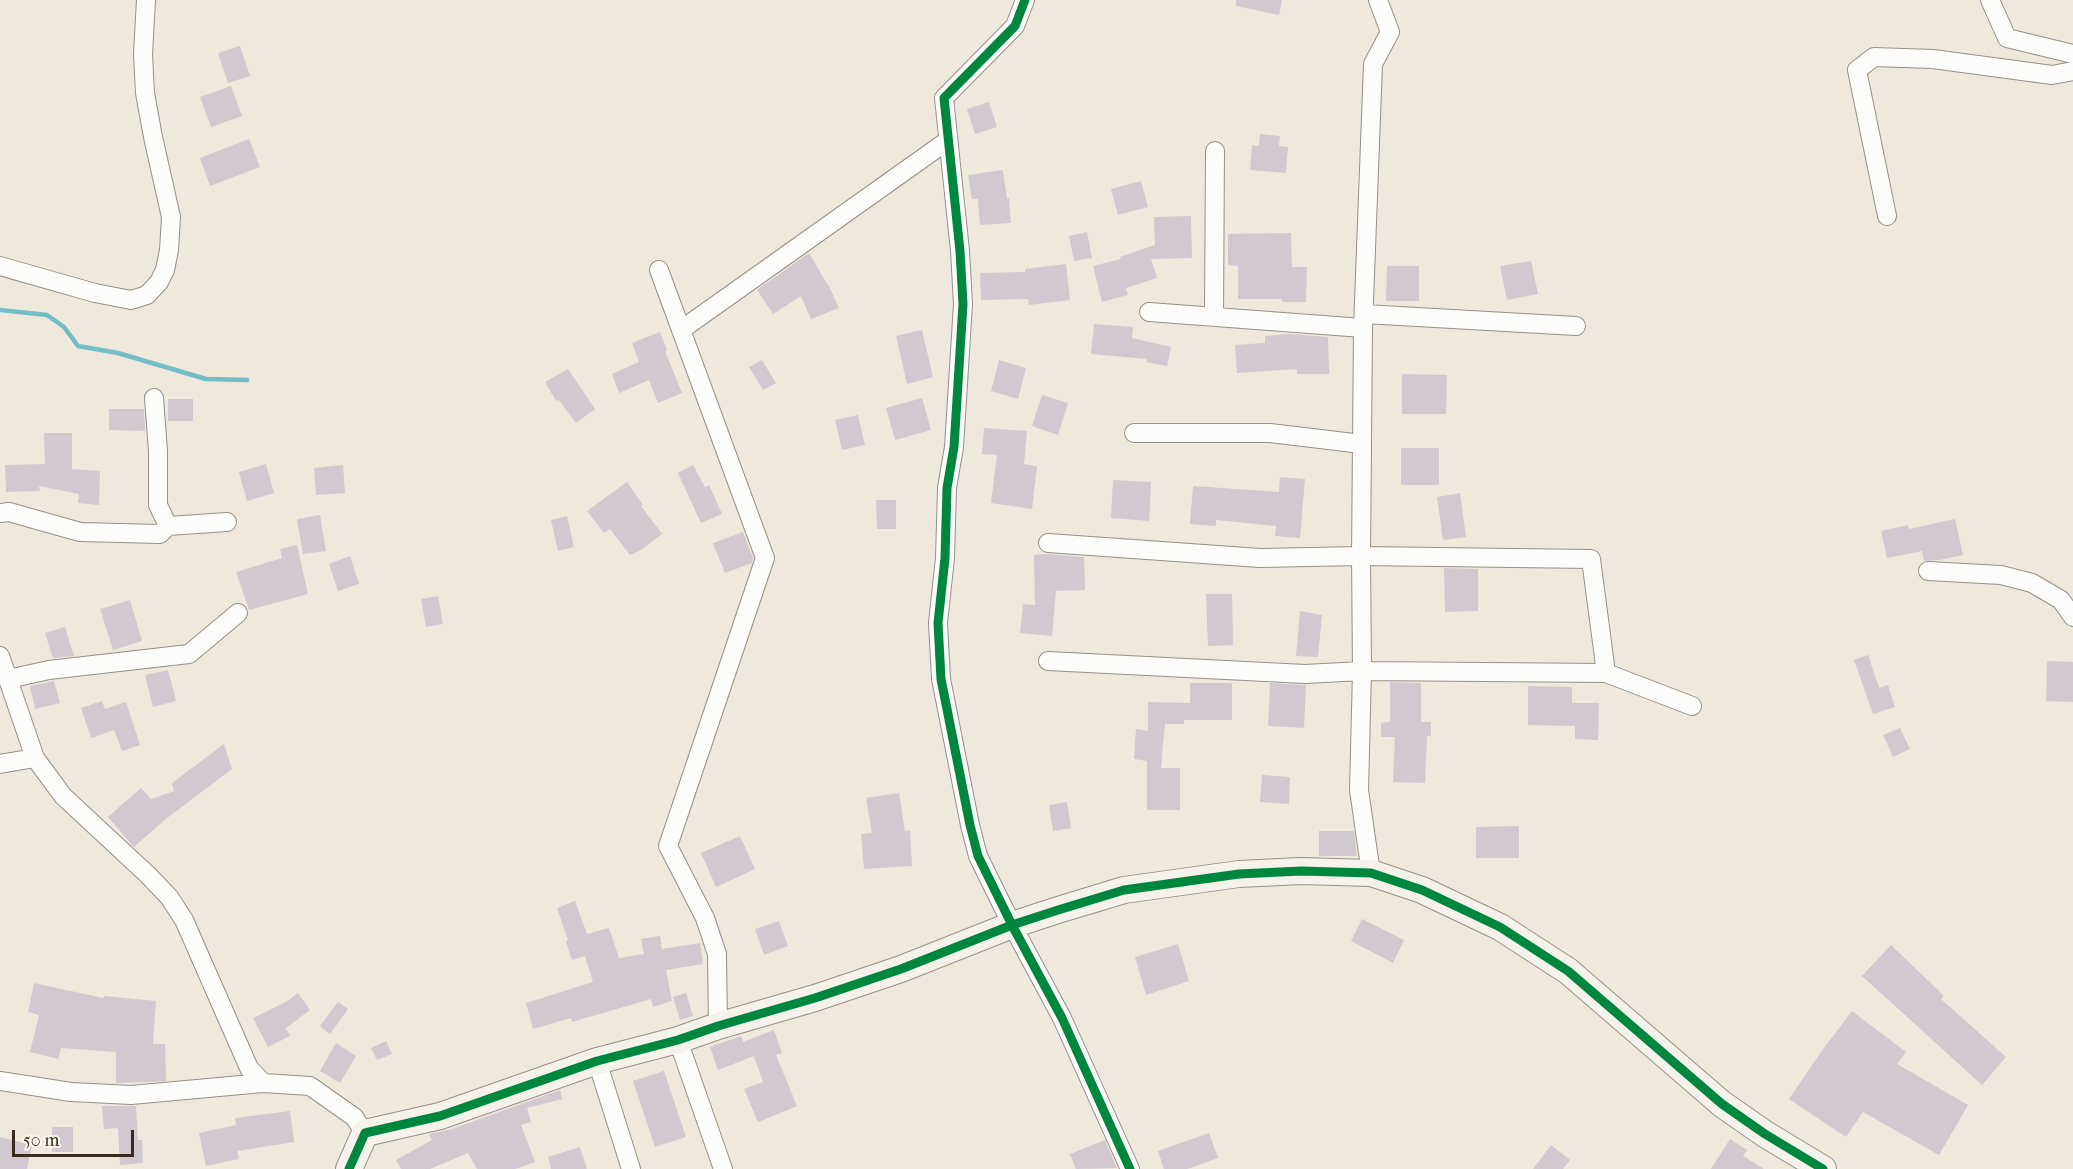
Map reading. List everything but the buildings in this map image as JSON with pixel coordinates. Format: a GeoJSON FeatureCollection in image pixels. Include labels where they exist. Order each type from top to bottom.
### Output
{"type":"FeatureCollection","features":[{"type":"Feature","properties":{"kind":"street"},"geometry":{"type":"LineString","coordinates":[[0,266],[95,293],[131,300],[147,295],[159,282],[165,270],[169,250],[171,218],[146,93],[143,54],[146,0]]}},
{"type":"Feature","properties":{"kind":"street"},"geometry":{"type":"LineString","coordinates":[[1025,0],[1016,26],[944,98],[960,251],[963,304],[954,447],[947,488],[945,558],[938,623],[941,679],[975,846],[1012,925],[1062,1018],[1130,1169]]}},
{"type":"Feature","properties":{"kind":"street"},"geometry":{"type":"LineString","coordinates":[[1371,873],[1359,790],[1362,671],[1360,556],[1363,321],[1373,64],[1390,32],[1378,0]]}},
{"type":"Feature","properties":{"kind":"street"},"geometry":{"type":"LineString","coordinates":[[1990,0],[2007,38],[2073,54]]}},
{"type":"Feature","properties":{"kind":"street"},"geometry":{"type":"LineString","coordinates":[[1887,216],[1857,70],[1874,57],[1933,59],[2052,75],[2073,71]]}},
{"type":"Feature","properties":{"kind":"street"},"geometry":{"type":"LineString","coordinates":[[681,330],[947,141]]}},
{"type":"Feature","properties":{"kind":"street"},"geometry":{"type":"LineString","coordinates":[[1214,317],[1215,151]]}},
{"type":"Feature","properties":{"kind":"street"},"geometry":{"type":"LineString","coordinates":[[659,270],[765,558],[668,846],[705,918],[717,954],[718,1026]]}},
{"type":"Feature","properties":{"kind":"street"},"geometry":{"type":"LineString","coordinates":[[1149,312],[1214,317],[1576,326]]}},
{"type":"Feature","properties":{"kind":"street"},"geometry":{"type":"LineString","coordinates":[[154,398],[158,451],[158,505],[168,526]]}},
{"type":"Feature","properties":{"kind":"street"},"geometry":{"type":"LineString","coordinates":[[1134,433],[1270,433],[1362,444]]}},
{"type":"Feature","properties":{"kind":"street"},"geometry":{"type":"LineString","coordinates":[[0,513],[9,512],[80,532],[160,534],[168,526],[227,522]]}},
{"type":"Feature","properties":{"kind":"street"},"geometry":{"type":"LineString","coordinates":[[1048,543],[1260,558],[1360,556],[1591,559],[1606,673]]}},
{"type":"Feature","properties":{"kind":"street"},"geometry":{"type":"LineString","coordinates":[[1928,571],[2001,575],[2032,584],[2061,600],[2073,617]]}},
{"type":"Feature","properties":{"kind":"street"},"geometry":{"type":"LineString","coordinates":[[8,679],[49,670],[189,654],[238,613]]}},
{"type":"Feature","properties":{"kind":"street"},"geometry":{"type":"LineString","coordinates":[[0,656],[35,758],[63,796],[169,897],[184,920],[249,1068],[263,1083]]}},
{"type":"Feature","properties":{"kind":"street"},"geometry":{"type":"LineString","coordinates":[[1048,661],[1251,673],[1305,674],[1362,671],[1606,673],[1692,706]]}},
{"type":"Feature","properties":{"kind":"street"},"geometry":{"type":"LineString","coordinates":[[0,764],[35,758]]}},
{"type":"Feature","properties":{"kind":"street"},"geometry":{"type":"LineString","coordinates":[[365,1133],[440,1116],[597,1061],[678,1040],[815,998],[901,969],[1012,925],[1124,890],[1239,873],[1301,871],[1371,873],[1422,891],[1500,927],[1568,971],[1722,1104],[1765,1134],[1823,1169]]}},
{"type":"Feature","properties":{"kind":"street"},"geometry":{"type":"LineString","coordinates":[[678,1040],[723,1169]]}},
{"type":"Feature","properties":{"kind":"street"},"geometry":{"type":"LineString","coordinates":[[597,1061],[631,1169]]}},
{"type":"Feature","properties":{"kind":"street"},"geometry":{"type":"LineString","coordinates":[[0,1081],[71,1092],[122,1095],[263,1083],[310,1086],[354,1117],[365,1133]]}},
{"type":"Feature","properties":{"kind":"street"},"geometry":{"type":"LineString","coordinates":[[349,1169],[365,1133]]}},
{"type":"Feature","properties":{"kind":"waterway"},"geometry":{"type":"LineString","coordinates":[[0,310],[47,315],[64,327],[78,346],[118,353],[206,379],[247,380]]}},
{"type":"Feature","properties":{"kind":"cycle path"},"geometry":{"type":"LineString","coordinates":[[1025,0],[1015,26],[944,98],[960,251],[963,304],[954,447],[947,488],[945,558],[938,623],[941,679],[978,856],[1062,1018],[1130,1169]]}},
{"type":"Feature","properties":{"kind":"cycle path"},"geometry":{"type":"LineString","coordinates":[[349,1169],[365,1133],[440,1116],[597,1061],[678,1040],[815,998],[901,969],[1012,925],[1058,910],[1124,890],[1239,874],[1301,871],[1371,873],[1422,890],[1500,927],[1568,971],[1722,1104],[1765,1134],[1823,1169]]}}]}
